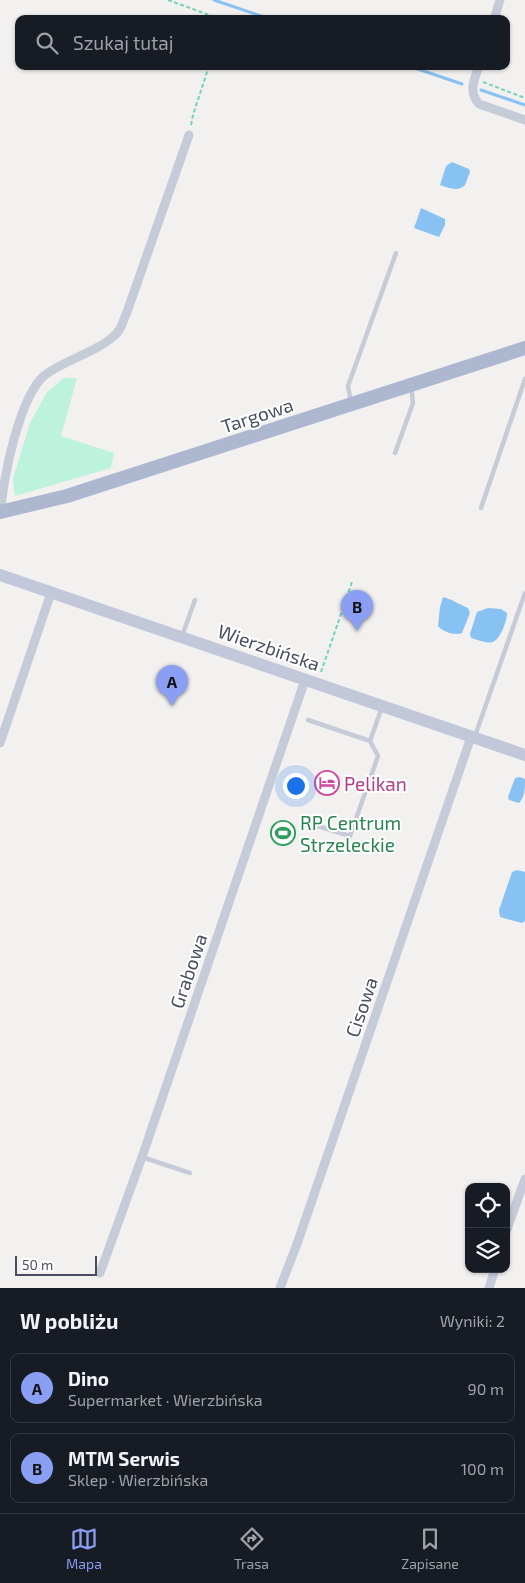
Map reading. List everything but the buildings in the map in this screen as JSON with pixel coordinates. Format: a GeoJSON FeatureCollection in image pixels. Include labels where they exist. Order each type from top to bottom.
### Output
{"type":"FeatureCollection","features":[{"type":"Feature","properties":{"kind":"main road","name":"Targowa"},"geometry":{"type":"LineString","coordinates":[[0,512],[67,496],[525,348]]}},
{"type":"Feature","properties":{"kind":"street"},"geometry":{"type":"LineString","coordinates":[[495,15],[500,0]]}},
{"type":"Feature","properties":{"kind":"street"},"geometry":{"type":"LineString","coordinates":[[478,70],[472,91],[475,99],[480,104],[525,120]]}},
{"type":"Feature","properties":{"kind":"street"},"geometry":{"type":"LineString","coordinates":[[0,512],[6,470],[30,394],[43,377],[61,364],[104,343],[118,332],[127,312],[189,135]]}},
{"type":"Feature","properties":{"kind":"street","name":"Wierzbińska"},"geometry":{"type":"LineString","coordinates":[[0,574],[525,756]]}},
{"type":"Feature","properties":{"kind":"street"},"geometry":{"type":"LineString","coordinates":[[0,743],[51,593]]}},
{"type":"Feature","properties":{"kind":"street","name":"Grabowa"},"geometry":{"type":"LineString","coordinates":[[100,1273],[311,682]]}},
{"type":"Feature","properties":{"kind":"street","name":"Cisowa"},"geometry":{"type":"LineString","coordinates":[[280,1288],[473,738]]}},
{"type":"Feature","properties":{"kind":"street"},"geometry":{"type":"LineString","coordinates":[[507,1228],[525,1179]]}},
{"type":"Feature","properties":{"kind":"street"},"geometry":{"type":"LineString","coordinates":[[489,1288],[494,1273]]}},
{"type":"Feature","properties":{"kind":"lane"},"geometry":{"type":"LineString","coordinates":[[351,404],[348,386],[396,253]]}},
{"type":"Feature","properties":{"kind":"lane"},"geometry":{"type":"LineString","coordinates":[[481,508],[525,379]]}},
{"type":"Feature","properties":{"kind":"lane"},"geometry":{"type":"LineString","coordinates":[[395,453],[413,403],[411,385]]}},
{"type":"Feature","properties":{"kind":"lane"},"geometry":{"type":"LineString","coordinates":[[473,738],[525,593]]}},
{"type":"Feature","properties":{"kind":"lane"},"geometry":{"type":"LineString","coordinates":[[181,637],[195,600]]}},
{"type":"Feature","properties":{"kind":"lane"},"geometry":{"type":"LineString","coordinates":[[370,741],[382,706]]}},
{"type":"Feature","properties":{"kind":"lane"},"geometry":{"type":"LineString","coordinates":[[308,720],[370,741],[378,756],[350,836],[308,822]]}},
{"type":"Feature","properties":{"kind":"lane"},"geometry":{"type":"LineString","coordinates":[[142,1157],[190,1173]]}},
{"type":"Feature","properties":{"kind":"path"},"geometry":{"type":"LineString","coordinates":[[168,0],[209,15]]}},
{"type":"Feature","properties":{"kind":"path"},"geometry":{"type":"LineString","coordinates":[[189,135],[192,116],[208,70]]}},
{"type":"Feature","properties":{"kind":"path"},"geometry":{"type":"LineString","coordinates":[[475,79],[525,98]]}},
{"type":"Feature","properties":{"kind":"path"},"geometry":{"type":"LineString","coordinates":[[311,682],[352,582]]}},
{"type":"Feature","properties":{"kind":"green space"},"geometry":{"type":"Polygon","coordinates":[[[64,378],[77,378],[61,436],[114,453],[111,468],[15,496],[13,479],[30,423],[47,392],[64,378]]]}},
{"type":"Feature","properties":{"kind":"water"},"geometry":{"type":"Polygon","coordinates":[[[452,162],[469,169],[470,172],[465,185],[456,189],[440,185],[446,166],[452,162]]]}},
{"type":"Feature","properties":{"kind":"water"},"geometry":{"type":"Polygon","coordinates":[[[421,208],[445,219],[445,225],[439,237],[414,228],[421,208]]]}},
{"type":"Feature","properties":{"kind":"water"},"geometry":{"type":"Polygon","coordinates":[[[443,597],[468,608],[470,613],[462,633],[449,633],[438,626],[443,597]]]}},
{"type":"Feature","properties":{"kind":"water"},"geometry":{"type":"Polygon","coordinates":[[[488,608],[501,609],[507,613],[503,629],[494,642],[471,638],[470,634],[477,612],[488,608]]]}},
{"type":"Feature","properties":{"kind":"water"},"geometry":{"type":"Polygon","coordinates":[[[515,778],[525,779],[525,786],[524,795],[519,803],[509,800],[508,797],[515,778]]]}},
{"type":"Feature","properties":{"kind":"water"},"geometry":{"type":"Polygon","coordinates":[[[517,870],[525,872],[525,921],[522,923],[500,917],[499,910],[512,872],[517,870]]]}},
{"type":"Feature","properties":{"kind":"waterway"},"geometry":{"type":"LineString","coordinates":[[214,0],[258,15]]}},
{"type":"Feature","properties":{"kind":"waterway"},"geometry":{"type":"LineString","coordinates":[[421,70],[462,84]]}},
{"type":"Feature","properties":{"kind":"waterway"},"geometry":{"type":"LineString","coordinates":[[481,90],[525,105]]}},
{"type":"Feature","properties":{"kind":"place","name":"MTM Serwis"},"geometry":{"type":"Point","coordinates":[357,631]}},
{"type":"Feature","properties":{"kind":"place","name":"Dino"},"geometry":{"type":"Point","coordinates":[172,706]}},
{"type":"Feature","properties":{"kind":"place","name":"Pelikan"},"geometry":{"type":"Point","coordinates":[327,783]}},
{"type":"Feature","properties":{"kind":"place","name":"RP Centrum Strzeleckie"},"geometry":{"type":"Point","coordinates":[283,833]}}]}
